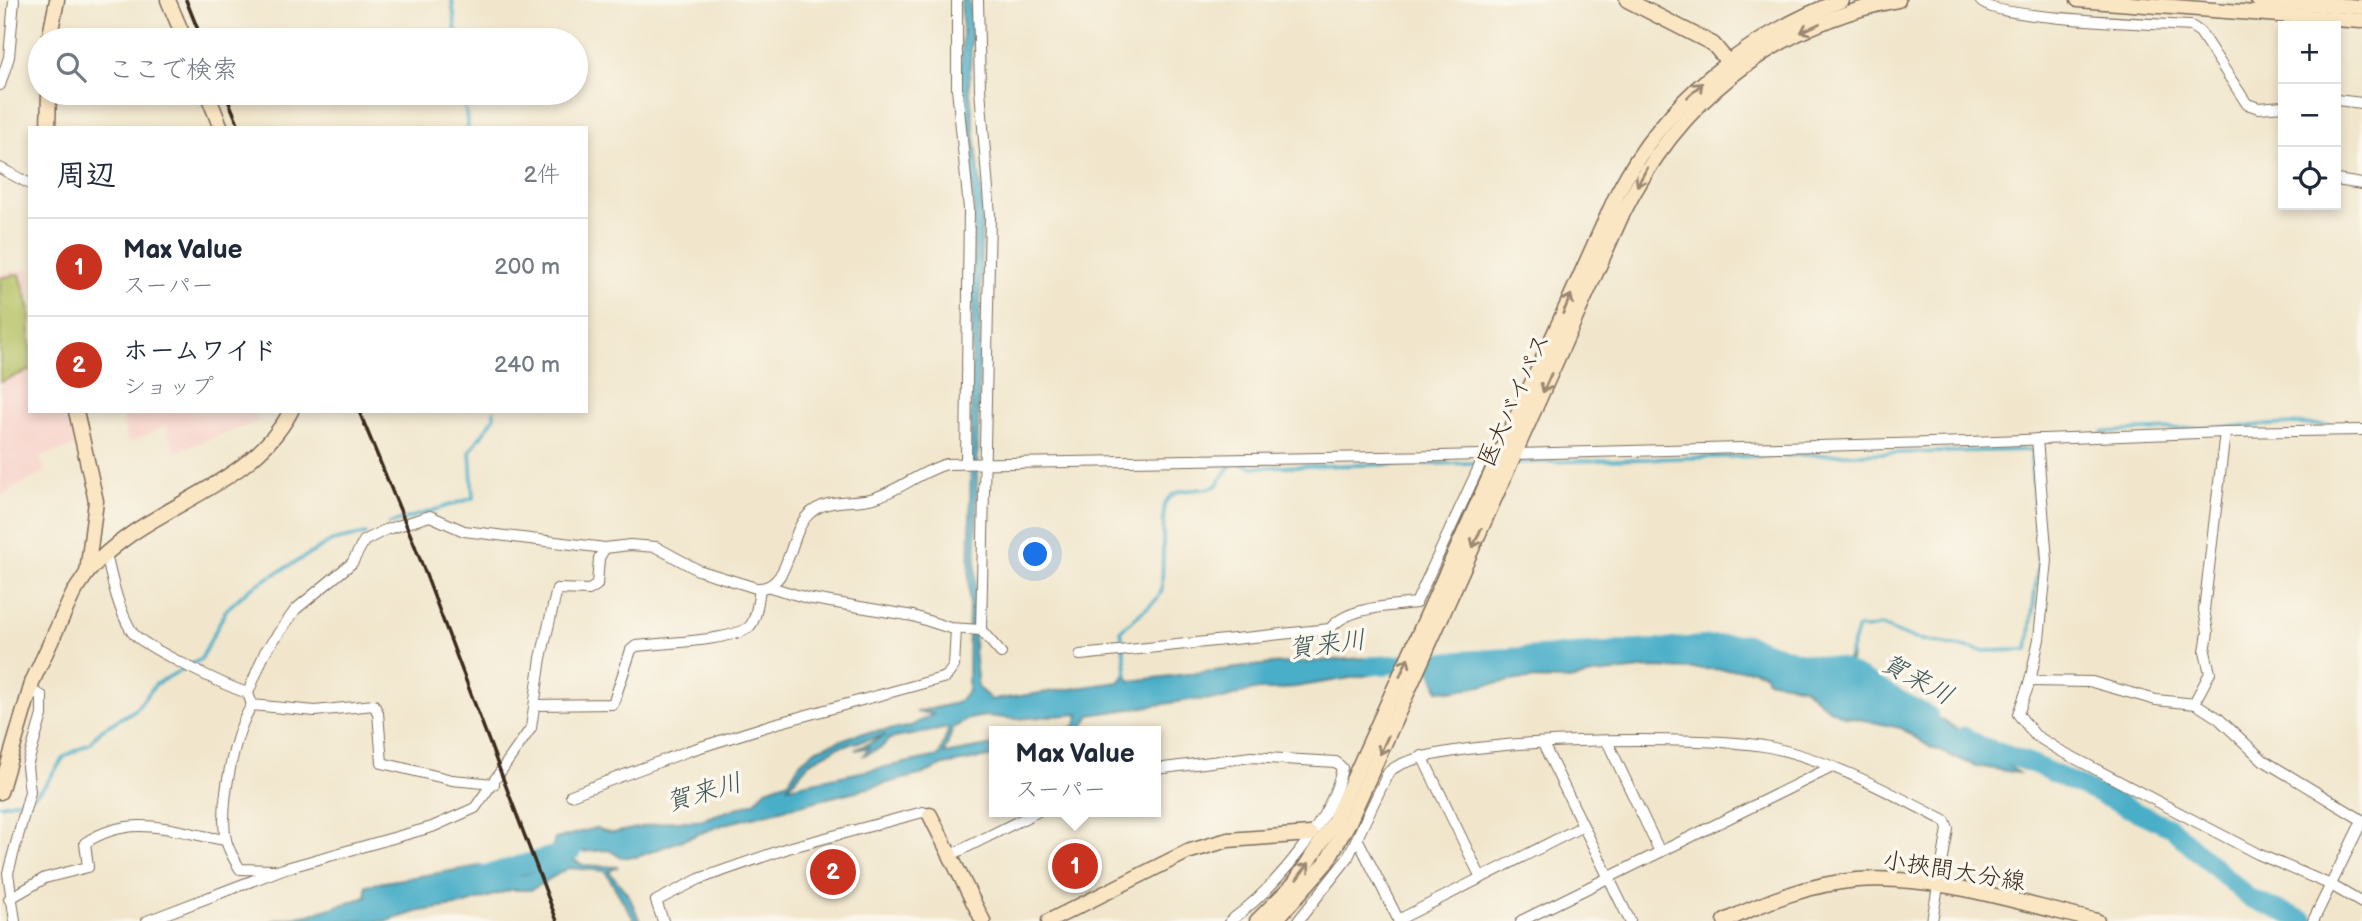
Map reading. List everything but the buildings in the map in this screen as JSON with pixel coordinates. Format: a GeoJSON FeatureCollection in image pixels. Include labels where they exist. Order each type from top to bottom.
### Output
{"type":"FeatureCollection","features":[{"type":"Feature","properties":{"kind":"main road"},"geometry":{"type":"LineString","coordinates":[[51,28],[57,0]]}},
{"type":"Feature","properties":{"kind":"main road"},"geometry":{"type":"LineString","coordinates":[[168,0],[180,28]]}},
{"type":"Feature","properties":{"kind":"main road"},"geometry":{"type":"LineString","coordinates":[[1627,0],[1713,44],[1732,66]]}},
{"type":"Feature","properties":{"kind":"main road","name":"医大バイパス"},"geometry":{"type":"LineString","coordinates":[[1275,921],[1312,881],[1337,845],[1502,461],[1644,173],[1685,118],[1732,66],[1786,25],[1842,0]]}},
{"type":"Feature","properties":{"kind":"main road","name":"医大バイパス"},"geometry":{"type":"LineString","coordinates":[[1732,66],[1817,25],[1865,7],[1898,0]]}},
{"type":"Feature","properties":{"kind":"main road"},"geometry":{"type":"LineString","coordinates":[[2078,0],[2362,21]]}},
{"type":"Feature","properties":{"kind":"main road"},"geometry":{"type":"LineString","coordinates":[[2258,0],[2362,8]]}},
{"type":"Feature","properties":{"kind":"main road"},"geometry":{"type":"LineString","coordinates":[[48,105],[48,126]]}},
{"type":"Feature","properties":{"kind":"main road"},"geometry":{"type":"LineString","coordinates":[[211,105],[220,126]]}},
{"type":"Feature","properties":{"kind":"main road"},"geometry":{"type":"LineString","coordinates":[[76,413],[96,501],[87,573]]}},
{"type":"Feature","properties":{"kind":"main road"},"geometry":{"type":"LineString","coordinates":[[0,792],[4,765],[30,690],[73,594],[87,573],[106,554],[255,457],[276,436],[290,413]]}},
{"type":"Feature","properties":{"kind":"main road"},"geometry":{"type":"LineString","coordinates":[[1257,921],[1294,884],[1334,822],[1502,461]]}},
{"type":"Feature","properties":{"kind":"main road"},"geometry":{"type":"LineString","coordinates":[[930,815],[983,921]]}},
{"type":"Feature","properties":{"kind":"main road"},"geometry":{"type":"LineString","coordinates":[[1049,921],[1187,852],[1228,840],[1310,834]]}},
{"type":"Feature","properties":{"kind":"main road","name":"小挾間大分線"},"geometry":{"type":"LineString","coordinates":[[1725,921],[1779,897],[1832,884],[1883,880],[1938,886],[2098,921]]}},
{"type":"Feature","properties":{"kind":"street"},"geometry":{"type":"LineString","coordinates":[[0,85],[9,57],[14,0]]}},
{"type":"Feature","properties":{"kind":"street"},"geometry":{"type":"LineString","coordinates":[[957,0],[957,88],[969,209],[965,462]]}},
{"type":"Feature","properties":{"kind":"street"},"geometry":{"type":"LineString","coordinates":[[978,0],[980,89],[990,216],[981,630],[1001,653]]}},
{"type":"Feature","properties":{"kind":"street"},"geometry":{"type":"LineString","coordinates":[[1980,0],[1988,8],[2029,15],[2190,26],[2200,32],[2247,104],[2259,108],[2278,106]]}},
{"type":"Feature","properties":{"kind":"street"},"geometry":{"type":"LineString","coordinates":[[2341,101],[2362,103]]}},
{"type":"Feature","properties":{"kind":"street"},"geometry":{"type":"LineString","coordinates":[[0,168],[28,183]]}},
{"type":"Feature","properties":{"kind":"street"},"geometry":{"type":"LineString","coordinates":[[2341,181],[2362,184]]}},
{"type":"Feature","properties":{"kind":"street"},"geometry":{"type":"LineString","coordinates":[[536,705],[613,705],[631,650],[636,646],[694,641],[746,629],[753,620],[765,588],[779,578],[797,532],[813,511],[830,503],[872,499],[938,467],[965,462],[1502,461],[2225,432],[2362,430]]}},
{"type":"Feature","properties":{"kind":"street"},"geometry":{"type":"LineString","coordinates":[[2194,703],[2210,673],[2205,652],[2208,632],[2204,610],[2225,432]]}},
{"type":"Feature","properties":{"kind":"street"},"geometry":{"type":"LineString","coordinates":[[2037,439],[2047,560],[2039,639],[2030,681],[2018,714],[2040,738],[2258,854],[2362,903]]}},
{"type":"Feature","properties":{"kind":"street"},"geometry":{"type":"LineString","coordinates":[[1080,655],[1330,629],[1336,621],[1355,614],[1416,603],[1502,461]]}},
{"type":"Feature","properties":{"kind":"street"},"geometry":{"type":"LineString","coordinates":[[248,694],[265,652],[296,609],[352,563],[364,541],[388,529],[430,516],[464,531],[605,548],[629,545],[656,547],[693,568],[765,588],[913,616],[956,629],[981,630]]}},
{"type":"Feature","properties":{"kind":"street"},"geometry":{"type":"LineString","coordinates":[[147,921],[283,869],[432,827],[475,807],[527,737],[536,705],[541,659],[554,594],[563,587],[589,590],[597,585],[599,558],[605,548]]}},
{"type":"Feature","properties":{"kind":"street"},"geometry":{"type":"LineString","coordinates":[[106,554],[121,608],[134,636],[198,673],[248,694],[253,705],[238,740],[227,788],[226,839],[240,869],[283,869]]}},
{"type":"Feature","properties":{"kind":"street"},"geometry":{"type":"LineString","coordinates":[[571,795],[688,751],[762,727],[946,677],[956,662],[956,629]]}},
{"type":"Feature","properties":{"kind":"street"},"geometry":{"type":"LineString","coordinates":[[2030,681],[2092,682],[2156,700],[2194,703],[2218,718],[2263,760],[2362,820],[2313,921]]}},
{"type":"Feature","properties":{"kind":"street"},"geometry":{"type":"LineString","coordinates":[[15,921],[9,898],[8,873],[30,793],[28,762],[43,710],[42,696],[30,690]]}},
{"type":"Feature","properties":{"kind":"street"},"geometry":{"type":"LineString","coordinates":[[253,705],[315,711],[374,705],[378,713],[382,763],[452,780],[494,784]]}},
{"type":"Feature","properties":{"kind":"street"},"geometry":{"type":"LineString","coordinates":[[1607,741],[1660,852]]}},
{"type":"Feature","properties":{"kind":"street"},"geometry":{"type":"LineString","coordinates":[[1298,921],[1334,878],[1358,840],[1388,773],[1396,765],[1422,756],[1543,744],[1732,741],[1771,747],[1832,767],[1946,823],[1948,829],[1932,921]]}},
{"type":"Feature","properties":{"kind":"street"},"geometry":{"type":"LineString","coordinates":[[1543,744],[1630,921]]}},
{"type":"Feature","properties":{"kind":"street"},"geometry":{"type":"LineString","coordinates":[[1422,756],[1481,878]]}},
{"type":"Feature","properties":{"kind":"street"},"geometry":{"type":"LineString","coordinates":[[1161,768],[1251,757],[1336,762],[1342,768],[1310,834],[1283,873],[1230,921]]}},
{"type":"Feature","properties":{"kind":"street"},"geometry":{"type":"LineString","coordinates":[[1521,921],[1832,767]]}},
{"type":"Feature","properties":{"kind":"street"},"geometry":{"type":"LineString","coordinates":[[663,921],[656,901],[699,879],[826,836],[923,812],[930,815]]}},
{"type":"Feature","properties":{"kind":"street"},"geometry":{"type":"LineString","coordinates":[[951,855],[1027,817]]}},
{"type":"Feature","properties":{"kind":"street"},"geometry":{"type":"LineString","coordinates":[[9,898],[46,878],[88,867],[85,843],[103,835],[152,825],[226,839]]}},
{"type":"Feature","properties":{"kind":"street"},"geometry":{"type":"LineString","coordinates":[[1358,840],[1399,920],[1583,826]]}},
{"type":"Feature","properties":{"kind":"street"},"geometry":{"type":"LineString","coordinates":[[1309,909],[1315,921]]}},
{"type":"Feature","properties":{"kind":"shaded area"},"geometry":{"type":"Polygon","coordinates":[[[28,268],[28,413],[70,413],[78,446],[40,456],[45,472],[0,496],[0,274],[28,268]]]}},
{"type":"Feature","properties":{"kind":"shaded area"},"geometry":{"type":"Polygon","coordinates":[[[121,413],[255,413],[257,422],[175,452],[166,426],[128,443],[121,413]]]}},
{"type":"Feature","properties":{"kind":"green space"},"geometry":{"type":"Polygon","coordinates":[[[20,274],[28,303],[28,371],[0,382],[0,278],[20,274]]]}},
{"type":"Feature","properties":{"kind":"water"},"geometry":{"type":"Polygon","coordinates":[[[961,0],[969,0],[972,29],[969,85],[982,197],[974,651],[978,688],[992,700],[1119,682],[1126,674],[1130,681],[1271,664],[1398,656],[1393,671],[1277,690],[1253,690],[1223,699],[1190,700],[1090,715],[1083,726],[1074,726],[1079,714],[1016,719],[985,716],[969,719],[953,728],[944,754],[989,746],[989,757],[944,765],[923,774],[725,824],[637,857],[620,857],[609,850],[577,852],[573,860],[583,865],[618,867],[609,871],[629,896],[640,921],[635,921],[605,871],[568,868],[531,890],[510,890],[462,905],[420,911],[386,921],[271,921],[309,915],[366,897],[366,885],[480,866],[511,875],[525,874],[547,864],[555,839],[595,828],[613,833],[671,821],[697,821],[755,802],[766,789],[789,781],[800,763],[817,749],[858,734],[909,727],[934,714],[916,712],[957,703],[968,691],[974,206],[960,84],[963,32],[961,0]],[[949,728],[889,739],[882,747],[864,755],[869,747],[855,750],[886,735],[838,747],[810,762],[788,787],[939,756],[949,728]]]}},
{"type":"Feature","properties":{"kind":"water"},"geometry":{"type":"Polygon","coordinates":[[[1730,647],[1781,651],[1802,665],[1840,674],[1851,652],[1848,678],[1923,710],[1976,739],[2018,773],[1976,766],[1930,747],[1901,728],[1844,716],[1829,709],[1803,687],[1767,680],[1765,674],[1754,670],[1650,668],[1569,680],[1523,679],[1450,691],[1438,690],[1430,668],[1435,658],[1528,658],[1530,661],[1538,661],[1636,651],[1730,647]]]}},
{"type":"Feature","properties":{"kind":"waterway"},"geometry":{"type":"LineString","coordinates":[[452,0],[456,28]]}},
{"type":"Feature","properties":{"kind":"waterway"},"geometry":{"type":"LineString","coordinates":[[465,105],[468,126]]}},
{"type":"Feature","properties":{"kind":"waterway"},"geometry":{"type":"LineString","coordinates":[[389,524],[473,498],[470,451],[494,418],[494,413]]}},
{"type":"Feature","properties":{"kind":"waterway"},"geometry":{"type":"LineString","coordinates":[[2102,432],[2295,424],[2349,426]]}},
{"type":"Feature","properties":{"kind":"waterway"},"geometry":{"type":"LineString","coordinates":[[1515,463],[2034,450]]}},
{"type":"Feature","properties":{"kind":"waterway"},"geometry":{"type":"LineString","coordinates":[[1849,655],[1858,628],[1882,626],[1911,638],[1983,651],[2028,650],[2038,566],[2031,458],[2034,451]]}},
{"type":"Feature","properties":{"kind":"waterway"},"geometry":{"type":"LineString","coordinates":[[1127,676],[1121,630],[1157,599],[1162,590],[1164,505],[1180,491],[1216,486],[1233,462]]}},
{"type":"Feature","properties":{"kind":"waterway"},"geometry":{"type":"LineString","coordinates":[[1240,463],[1252,467],[1480,463]]}},
{"type":"Feature","properties":{"kind":"waterway"},"geometry":{"type":"LineString","coordinates":[[33,796],[45,785],[64,757],[90,743],[101,730],[136,709],[156,684],[201,659],[226,610],[249,589],[332,541],[366,534]]}},
{"type":"Feature","properties":{"kind":"waterway","name":"賀来川"},"geometry":{"type":"LineString","coordinates":[[1370,666],[1744,643],[1800,662],[1842,668],[1929,716]]}},
{"type":"Feature","properties":{"kind":"waterway","name":"賀来川"},"geometry":{"type":"LineString","coordinates":[[1964,736],[1979,745],[2033,764],[2171,828],[2249,898],[2305,921]]}},
{"type":"Feature","properties":{"kind":"waterway"},"geometry":{"type":"LineString","coordinates":[[0,805],[26,799]]}},
{"type":"Feature","properties":{"kind":"waterway","name":"賀来川"},"geometry":{"type":"LineString","coordinates":[[478,877],[573,850]]}},
{"type":"Feature","properties":{"kind":"railway"},"geometry":{"type":"LineString","coordinates":[[186,0],[197,28]]}},
{"type":"Feature","properties":{"kind":"railway"},"geometry":{"type":"LineString","coordinates":[[230,105],[239,126]]}},
{"type":"Feature","properties":{"kind":"railway"},"geometry":{"type":"LineString","coordinates":[[360,413],[415,546],[557,921]]}},
{"type":"Feature","properties":{"kind":"place","name":"Max Value"},"geometry":{"type":"Point","coordinates":[1075,866]}},
{"type":"Feature","properties":{"kind":"place","name":"ホームワイド"},"geometry":{"type":"Point","coordinates":[833,872]}}]}
